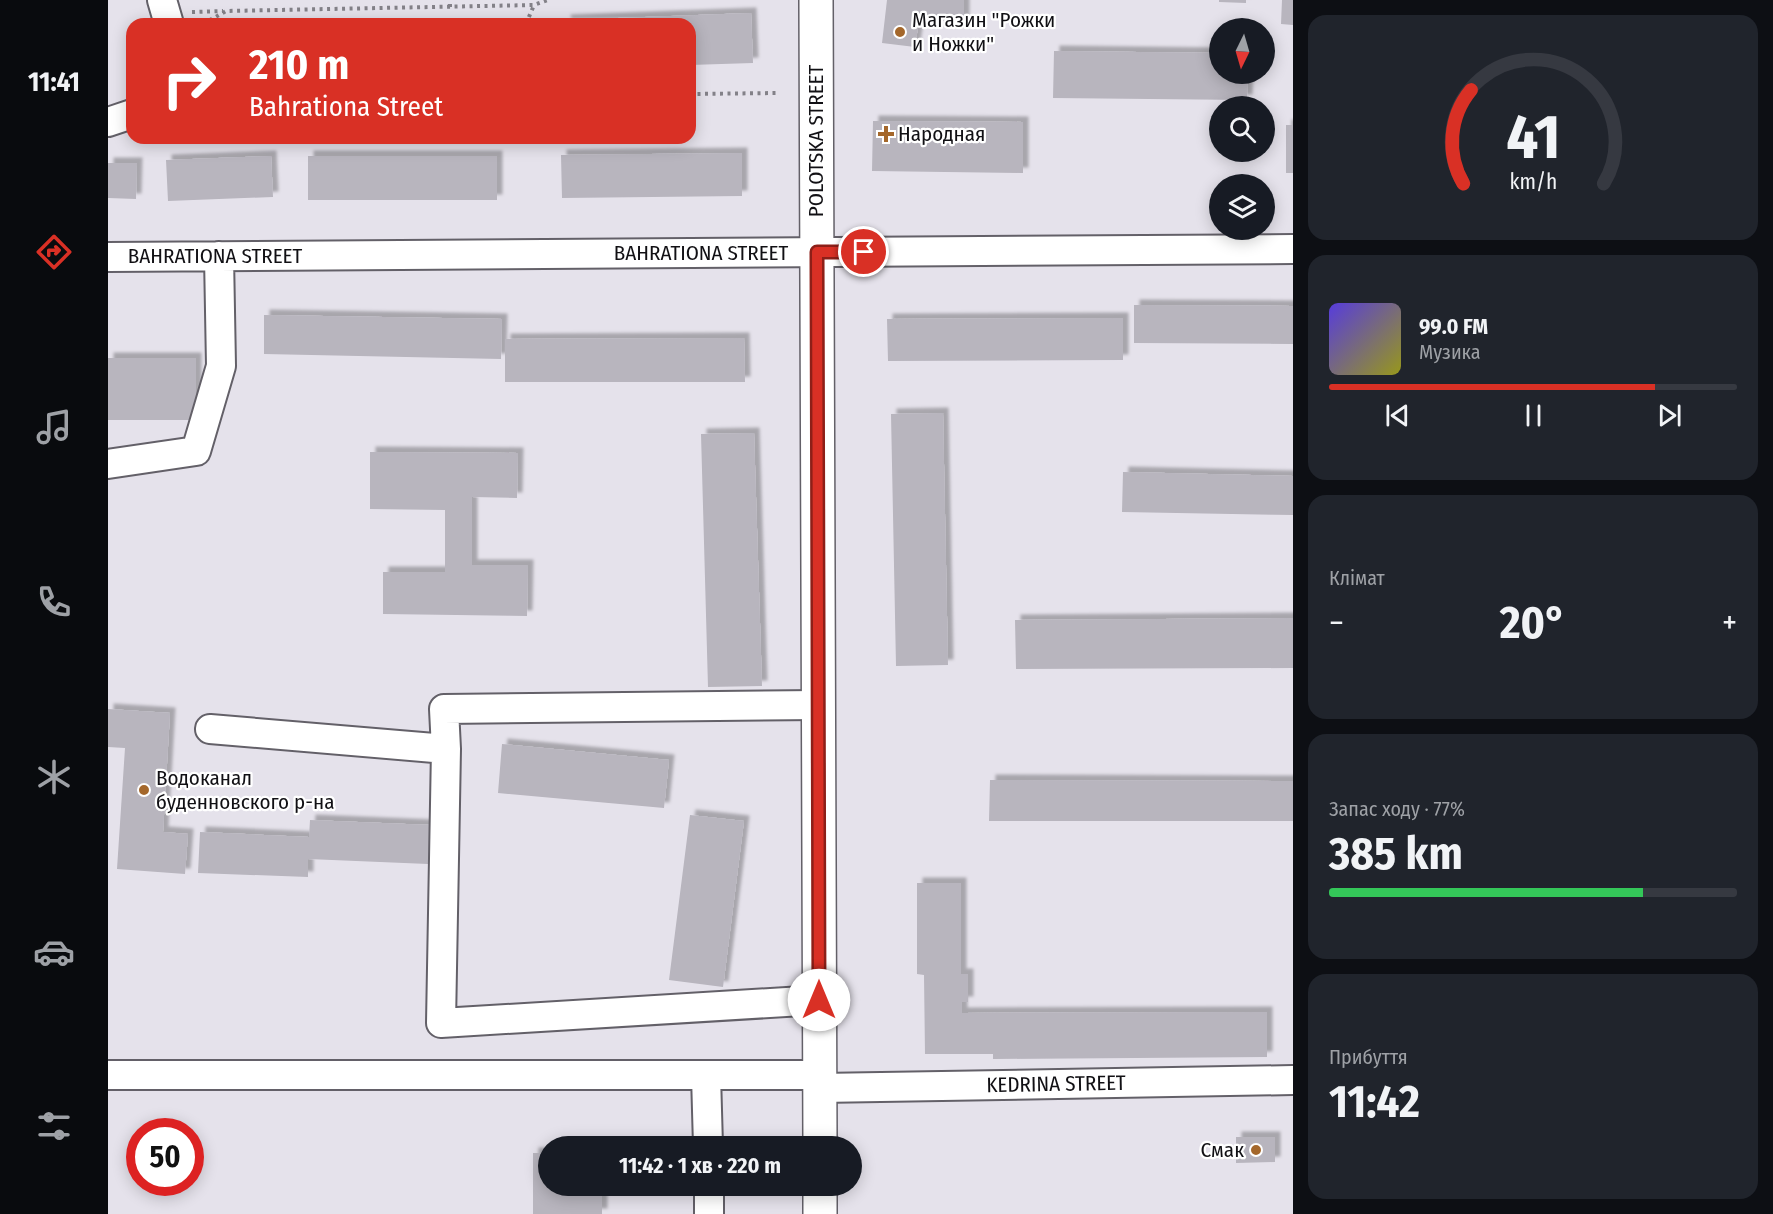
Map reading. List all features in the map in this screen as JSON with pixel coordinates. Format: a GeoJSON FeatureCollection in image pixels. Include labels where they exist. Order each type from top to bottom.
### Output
{"type":"FeatureCollection","features":[{"type":"Feature","properties":{"kind":"main road","name":"POLOTSKA STREET"},"geometry":{"type":"LineString","coordinates":[[816,0],[820,1136]]}},
{"type":"Feature","properties":{"kind":"main road"},"geometry":{"type":"LineString","coordinates":[[820,1196],[820,1214]]}},
{"type":"Feature","properties":{"kind":"street"},"geometry":{"type":"LineString","coordinates":[[108,122],[126,116]]}},
{"type":"Feature","properties":{"kind":"street","name":"BAHRATIONA STREET"},"geometry":{"type":"LineString","coordinates":[[108,257],[1293,249]]}},
{"type":"Feature","properties":{"kind":"street"},"geometry":{"type":"LineString","coordinates":[[108,464],[196,451],[221,366],[219,256]]}},
{"type":"Feature","properties":{"kind":"street"},"geometry":{"type":"LineString","coordinates":[[818,705],[444,709],[446,748],[441,1023],[819,1000]]}},
{"type":"Feature","properties":{"kind":"street"},"geometry":{"type":"LineString","coordinates":[[210,729],[446,748]]}},
{"type":"Feature","properties":{"kind":"street","name":"KEDRINA STREET"},"geometry":{"type":"LineString","coordinates":[[108,1075],[706,1075],[820,1082],[1293,1080]]}},
{"type":"Feature","properties":{"kind":"street"},"geometry":{"type":"LineString","coordinates":[[706,1075],[708,1136]]}},
{"type":"Feature","properties":{"kind":"street"},"geometry":{"type":"LineString","coordinates":[[709,1196],[709,1214]]}},
{"type":"Feature","properties":{"kind":"path"},"geometry":{"type":"LineString","coordinates":[[450,0],[450,7]]}},
{"type":"Feature","properties":{"kind":"path"},"geometry":{"type":"LineString","coordinates":[[166,12],[534,5],[548,0]]}},
{"type":"Feature","properties":{"kind":"path"},"geometry":{"type":"LineString","coordinates":[[529,18],[534,5]]}},
{"type":"Feature","properties":{"kind":"path"},"geometry":{"type":"LineString","coordinates":[[214,18],[226,11]]}},
{"type":"Feature","properties":{"kind":"path"},"geometry":{"type":"LineString","coordinates":[[696,94],[778,93]]}},
{"type":"Feature","properties":{"kind":"building","name":"Магазин \"Рожки и Ножки\""},"geometry":{"type":"Polygon","coordinates":[[[887,0],[964,0],[964,21],[919,20],[915,47],[882,43],[887,0]]]}},
{"type":"Feature","properties":{"kind":"building"},"geometry":{"type":"Polygon","coordinates":[[[1219,0],[1246,0],[1246,3],[1219,2],[1219,0]]]}},
{"type":"Feature","properties":{"kind":"building"},"geometry":{"type":"Polygon","coordinates":[[[1282,0],[1293,0],[1293,25],[1281,24],[1282,0]]]}},
{"type":"Feature","properties":{"kind":"building"},"geometry":{"type":"Polygon","coordinates":[[[751,13],[753,63],[696,65],[696,18],[618,18],[751,13]]]}},
{"type":"Feature","properties":{"kind":"building"},"geometry":{"type":"Polygon","coordinates":[[[1054,51],[1209,53],[1209,84],[1248,84],[1247,96],[1209,96],[1209,100],[1053,98],[1054,51]]]}},
{"type":"Feature","properties":{"kind":"building"},"geometry":{"type":"Polygon","coordinates":[[[873,121],[1023,122],[1023,173],[872,171],[873,121]]]}},
{"type":"Feature","properties":{"kind":"building"},"geometry":{"type":"Polygon","coordinates":[[[1286,125],[1293,125],[1293,173],[1286,173],[1286,125]]]}},
{"type":"Feature","properties":{"kind":"building"},"geometry":{"type":"Polygon","coordinates":[[[742,153],[742,196],[562,198],[561,155],[742,153]]]}},
{"type":"Feature","properties":{"kind":"building"},"geometry":{"type":"Polygon","coordinates":[[[271,156],[273,197],[168,201],[166,160],[271,156]]]}},
{"type":"Feature","properties":{"kind":"building"},"geometry":{"type":"Polygon","coordinates":[[[308,156],[497,156],[497,200],[308,200],[308,156]]]}},
{"type":"Feature","properties":{"kind":"building"},"geometry":{"type":"Polygon","coordinates":[[[108,163],[137,163],[136,199],[108,198],[108,163]]]}},
{"type":"Feature","properties":{"kind":"building"},"geometry":{"type":"Polygon","coordinates":[[[1134,305],[1293,306],[1293,344],[1134,343],[1134,305]]]}},
{"type":"Feature","properties":{"kind":"building"},"geometry":{"type":"Polygon","coordinates":[[[264,315],[502,319],[501,359],[264,354],[264,315]]]}},
{"type":"Feature","properties":{"kind":"building"},"geometry":{"type":"Polygon","coordinates":[[[1123,318],[1123,360],[888,361],[887,319],[1123,318]]]}},
{"type":"Feature","properties":{"kind":"building"},"geometry":{"type":"Polygon","coordinates":[[[744,338],[745,382],[505,382],[505,339],[744,338]]]}},
{"type":"Feature","properties":{"kind":"building"},"geometry":{"type":"Polygon","coordinates":[[[108,358],[196,358],[196,420],[108,420],[108,358]]]}},
{"type":"Feature","properties":{"kind":"building"},"geometry":{"type":"Polygon","coordinates":[[[943,413],[948,665],[896,666],[891,414],[943,413]]]}},
{"type":"Feature","properties":{"kind":"building"},"geometry":{"type":"Polygon","coordinates":[[[754,433],[762,686],[708,687],[701,434],[754,433]]]}},
{"type":"Feature","properties":{"kind":"building"},"geometry":{"type":"Polygon","coordinates":[[[370,452],[518,453],[517,498],[472,497],[472,565],[528,565],[527,616],[383,614],[383,572],[445,572],[445,510],[370,509],[370,452]]]}},
{"type":"Feature","properties":{"kind":"building"},"geometry":{"type":"Polygon","coordinates":[[[1123,472],[1293,476],[1293,515],[1122,512],[1123,472]]]}},
{"type":"Feature","properties":{"kind":"building"},"geometry":{"type":"Polygon","coordinates":[[[1293,618],[1293,668],[1016,669],[1015,620],[1293,618]]]}},
{"type":"Feature","properties":{"kind":"building","name":"Водоканал буденновского р-на"},"geometry":{"type":"Polygon","coordinates":[[[108,709],[170,713],[163,832],[188,834],[185,874],[117,869],[125,748],[108,747],[108,709]]]}},
{"type":"Feature","properties":{"kind":"building"},"geometry":{"type":"Polygon","coordinates":[[[502,744],[669,760],[664,808],[498,793],[502,744]]]}},
{"type":"Feature","properties":{"kind":"building"},"geometry":{"type":"Polygon","coordinates":[[[990,780],[1293,781],[1293,821],[989,821],[990,780]]]}},
{"type":"Feature","properties":{"kind":"building"},"geometry":{"type":"Polygon","coordinates":[[[690,815],[744,821],[723,987],[669,980],[690,815]]]}},
{"type":"Feature","properties":{"kind":"building"},"geometry":{"type":"Polygon","coordinates":[[[310,820],[430,825],[428,864],[308,859],[308,877],[198,873],[200,832],[309,837],[310,820]]]}},
{"type":"Feature","properties":{"kind":"building"},"geometry":{"type":"Polygon","coordinates":[[[917,883],[961,883],[961,974],[968,974],[968,1002],[962,1002],[962,1013],[1267,1012],[1267,1057],[993,1059],[993,1054],[925,1054],[924,975],[917,974],[917,883]]]}},
{"type":"Feature","properties":{"kind":"building","name":"Смак"},"geometry":{"type":"Polygon","coordinates":[[[1236,1137],[1275,1137],[1275,1162],[1236,1163],[1236,1137]]]}},
{"type":"Feature","properties":{"kind":"building"},"geometry":{"type":"Polygon","coordinates":[[[533,1153],[538,1153],[538,1196],[602,1196],[602,1214],[533,1214],[533,1153]]]}},
{"type":"Feature","properties":{"kind":"place","name":"Магазин \"Рожки и Ножки\""},"geometry":{"type":"Point","coordinates":[900,32]}},
{"type":"Feature","properties":{"kind":"place","name":"Народная"},"geometry":{"type":"Point","coordinates":[886,134]}},
{"type":"Feature","properties":{"kind":"place","name":"Водоканал буденновского р-на"},"geometry":{"type":"Point","coordinates":[144,790]}},
{"type":"Feature","properties":{"kind":"place","name":"Смак"},"geometry":{"type":"Point","coordinates":[1256,1150]}},
{"type":"Feature","properties":{"kind":"route"},"geometry":{"type":"LineString","coordinates":[[819,1000],[817,252],[864,252]]}}]}
